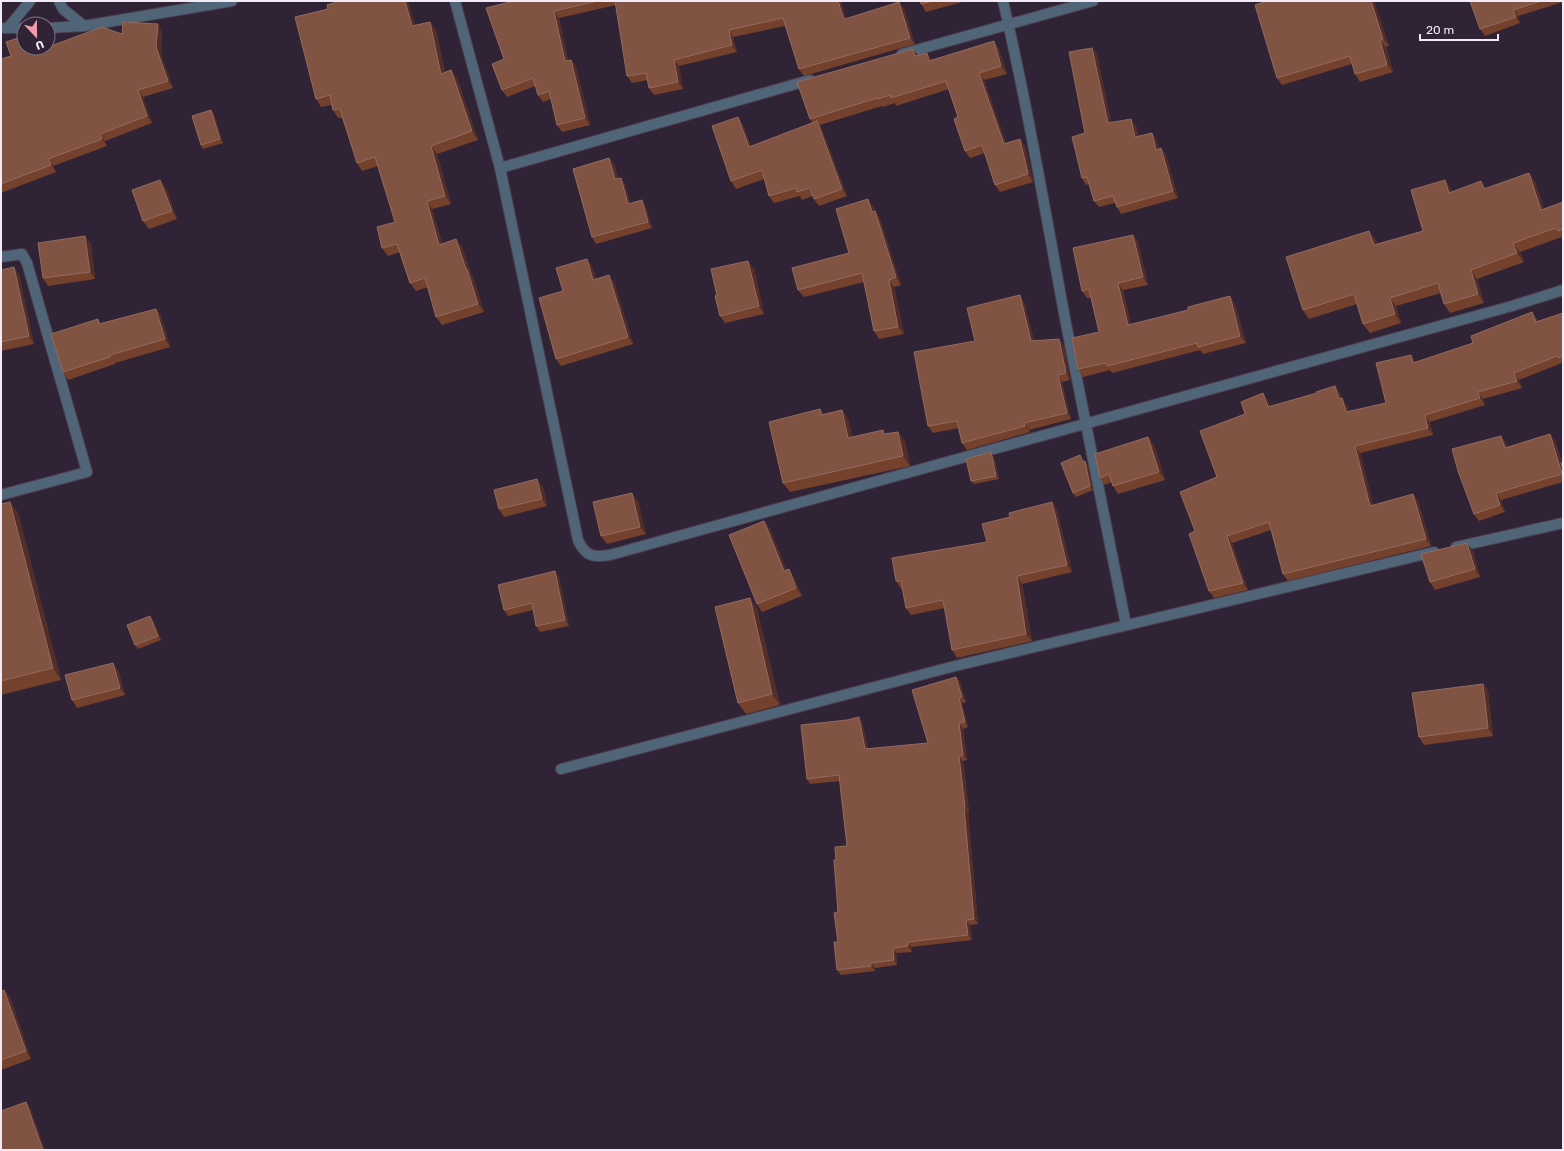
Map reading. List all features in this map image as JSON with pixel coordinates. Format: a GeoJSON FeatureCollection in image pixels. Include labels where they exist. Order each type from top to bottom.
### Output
{"type":"FeatureCollection","features":[{"type":"Feature","properties":{"kind":"street"},"geometry":{"type":"LineString","coordinates":[[4,28],[30,1]]}},
{"type":"Feature","properties":{"kind":"street"},"geometry":{"type":"LineString","coordinates":[[59,1],[63,9],[84,26]]}},
{"type":"Feature","properties":{"kind":"street"},"geometry":{"type":"LineString","coordinates":[[56,28],[84,26],[232,1]]}},
{"type":"Feature","properties":{"kind":"street"},"geometry":{"type":"LineString","coordinates":[[455,1],[500,168],[578,540],[582,549],[589,554],[599,557],[1086,424],[1512,306],[1563,290]]}},
{"type":"Feature","properties":{"kind":"street"},"geometry":{"type":"LineString","coordinates":[[1004,1],[1126,626]]}},
{"type":"Feature","properties":{"kind":"street"},"geometry":{"type":"LineString","coordinates":[[895,56],[1093,1]]}},
{"type":"Feature","properties":{"kind":"street"},"geometry":{"type":"LineString","coordinates":[[4,28],[16,28]]}},
{"type":"Feature","properties":{"kind":"street"},"geometry":{"type":"LineString","coordinates":[[500,168],[819,78]]}},
{"type":"Feature","properties":{"kind":"street"},"geometry":{"type":"LineString","coordinates":[[1,257],[22,254],[28,263],[87,472],[1,495]]}},
{"type":"Feature","properties":{"kind":"street"},"geometry":{"type":"LineString","coordinates":[[561,769],[955,666],[1563,523]]}},
{"type":"Feature","properties":{"kind":"building"},"geometry":{"type":"Polygon","coordinates":[[[340,1],[405,1],[412,26],[430,22],[441,74],[451,70],[472,131],[431,146],[445,196],[427,201],[439,245],[456,239],[478,304],[436,317],[425,278],[410,283],[397,244],[382,248],[377,227],[395,222],[375,157],[357,163],[340,109],[333,110],[330,95],[316,99],[295,17],[328,9],[327,5],[340,1]]]}},
{"type":"Feature","properties":{"kind":"building"},"geometry":{"type":"Polygon","coordinates":[[[514,1],[598,1],[554,11],[565,61],[571,60],[585,118],[557,125],[549,91],[538,95],[533,78],[502,90],[492,64],[504,59],[486,8],[514,1]]]}},
{"type":"Feature","properties":{"kind":"building"},"geometry":{"type":"Polygon","coordinates":[[[615,1],[838,1],[845,19],[899,2],[910,38],[799,69],[783,18],[729,30],[732,45],[674,60],[678,82],[649,88],[646,73],[627,76],[615,1]]]}},
{"type":"Feature","properties":{"kind":"building"},"geometry":{"type":"Polygon","coordinates":[[[920,1],[933,1],[921,4],[920,1]]]}},
{"type":"Feature","properties":{"kind":"building"},"geometry":{"type":"Polygon","coordinates":[[[1267,1],[1371,1],[1383,39],[1380,40],[1387,65],[1355,74],[1350,56],[1277,78],[1255,5],[1267,1]]]}},
{"type":"Feature","properties":{"kind":"building"},"geometry":{"type":"Polygon","coordinates":[[[1470,1],[1541,1],[1513,10],[1516,17],[1480,29],[1470,1]]]}},
{"type":"Feature","properties":{"kind":"building"},"geometry":{"type":"Polygon","coordinates":[[[123,22],[158,24],[156,47],[168,81],[138,90],[147,116],[100,134],[102,139],[48,159],[51,165],[1,184],[1,59],[11,56],[6,42],[16,39],[16,56],[56,56],[56,44],[102,27],[122,34],[123,22]]]}},
{"type":"Feature","properties":{"kind":"building"},"geometry":{"type":"Polygon","coordinates":[[[994,41],[1001,66],[979,73],[1004,144],[1020,139],[1028,174],[995,185],[982,145],[965,151],[954,119],[958,117],[946,81],[891,98],[890,95],[877,98],[810,119],[797,82],[913,49],[915,56],[927,53],[929,61],[994,41]]]}},
{"type":"Feature","properties":{"kind":"building"},"geometry":{"type":"Polygon","coordinates":[[[1092,48],[1108,123],[1131,119],[1135,137],[1152,133],[1156,150],[1161,148],[1173,191],[1117,207],[1113,196],[1094,201],[1087,177],[1082,178],[1072,137],[1085,133],[1069,52],[1092,48]]]}},
{"type":"Feature","properties":{"kind":"building"},"geometry":{"type":"Polygon","coordinates":[[[211,110],[220,139],[201,145],[192,116],[211,110]]]}},
{"type":"Feature","properties":{"kind":"building"},"geometry":{"type":"Polygon","coordinates":[[[738,117],[749,147],[817,121],[842,189],[814,199],[810,188],[797,192],[796,188],[769,196],[762,170],[731,181],[712,126],[738,117]]]}},
{"type":"Feature","properties":{"kind":"building"},"geometry":{"type":"Polygon","coordinates":[[[609,158],[615,179],[621,178],[628,204],[642,200],[648,222],[592,237],[573,169],[609,158]]]}},
{"type":"Feature","properties":{"kind":"building"},"geometry":{"type":"Polygon","coordinates":[[[1529,173],[1541,210],[1563,202],[1563,229],[1558,231],[1556,228],[1513,243],[1517,253],[1471,270],[1478,294],[1444,304],[1438,283],[1390,298],[1395,314],[1363,324],[1354,294],[1303,310],[1286,257],[1369,231],[1374,245],[1423,231],[1411,190],[1445,180],[1449,193],[1481,181],[1484,189],[1529,173]]]}},
{"type":"Feature","properties":{"kind":"building"},"geometry":{"type":"Polygon","coordinates":[[[160,180],[172,211],[143,221],[132,190],[160,180]]]}},
{"type":"Feature","properties":{"kind":"building"},"geometry":{"type":"Polygon","coordinates":[[[868,199],[872,212],[875,211],[896,277],[889,280],[898,327],[874,331],[862,273],[798,290],[792,268],[849,253],[836,209],[868,199]]]}},
{"type":"Feature","properties":{"kind":"building"},"geometry":{"type":"Polygon","coordinates":[[[1133,235],[1143,277],[1118,283],[1128,325],[1188,310],[1188,307],[1230,296],[1240,336],[1198,347],[1197,343],[1107,366],[1106,363],[1078,369],[1072,338],[1099,332],[1089,289],[1082,291],[1073,248],[1133,235]]]}},
{"type":"Feature","properties":{"kind":"building"},"geometry":{"type":"Polygon","coordinates":[[[85,236],[90,272],[43,278],[38,243],[85,236]]]}},
{"type":"Feature","properties":{"kind":"building"},"geometry":{"type":"Polygon","coordinates":[[[587,259],[593,280],[609,275],[628,337],[556,359],[539,298],[563,291],[556,268],[587,259]]]}},
{"type":"Feature","properties":{"kind":"building"},"geometry":{"type":"Polygon","coordinates":[[[748,261],[759,306],[720,316],[711,269],[748,261]]]}},
{"type":"Feature","properties":{"kind":"building"},"geometry":{"type":"Polygon","coordinates":[[[14,267],[29,336],[1,342],[1,270],[14,267]]]}},
{"type":"Feature","properties":{"kind":"building"},"geometry":{"type":"Polygon","coordinates":[[[1020,295],[1031,341],[1059,339],[1066,373],[1058,375],[1067,413],[1024,423],[1025,426],[962,443],[957,421],[928,426],[914,352],[975,341],[967,308],[1020,295]]]}},
{"type":"Feature","properties":{"kind":"building"},"geometry":{"type":"Polygon","coordinates":[[[156,309],[165,339],[110,355],[110,357],[63,372],[51,334],[98,319],[99,324],[156,309]]]}},
{"type":"Feature","properties":{"kind":"building"},"geometry":{"type":"Polygon","coordinates":[[[1532,312],[1536,322],[1563,313],[1563,356],[1558,358],[1557,356],[1514,373],[1517,381],[1478,392],[1480,398],[1425,415],[1428,428],[1355,446],[1370,506],[1413,494],[1426,539],[1283,574],[1269,522],[1227,536],[1243,583],[1209,591],[1189,534],[1195,531],[1180,492],[1217,477],[1200,431],[1245,414],[1241,402],[1263,393],[1268,407],[1317,393],[1316,392],[1335,386],[1339,399],[1342,398],[1346,412],[1386,403],[1376,363],[1411,355],[1413,363],[1473,343],[1471,336],[1532,312]]]}},
{"type":"Feature","properties":{"kind":"building"},"geometry":{"type":"Polygon","coordinates":[[[820,409],[821,415],[842,410],[848,438],[883,430],[884,434],[898,432],[903,456],[783,483],[769,422],[820,409]]]}},
{"type":"Feature","properties":{"kind":"building"},"geometry":{"type":"Polygon","coordinates":[[[1550,434],[1562,474],[1496,493],[1500,505],[1474,514],[1458,471],[1452,449],[1501,436],[1505,448],[1550,434]]]}},
{"type":"Feature","properties":{"kind":"building"},"geometry":{"type":"Polygon","coordinates":[[[1148,437],[1159,472],[1113,486],[1109,474],[1100,478],[1095,454],[1148,437]]]}},
{"type":"Feature","properties":{"kind":"building"},"geometry":{"type":"Polygon","coordinates":[[[991,452],[996,476],[971,481],[966,459],[991,452]]]}},
{"type":"Feature","properties":{"kind":"building"},"geometry":{"type":"Polygon","coordinates":[[[1080,455],[1083,462],[1085,461],[1090,486],[1073,493],[1061,463],[1080,455]]]}},
{"type":"Feature","properties":{"kind":"building"},"geometry":{"type":"Polygon","coordinates":[[[537,479],[542,499],[499,509],[494,490],[537,479]]]}},
{"type":"Feature","properties":{"kind":"building"},"geometry":{"type":"Polygon","coordinates":[[[632,493],[640,527],[601,536],[593,502],[632,493]]]}},
{"type":"Feature","properties":{"kind":"building"},"geometry":{"type":"Polygon","coordinates":[[[10,502],[53,668],[1,681],[1,504],[10,502]]]}},
{"type":"Feature","properties":{"kind":"building"},"geometry":{"type":"Polygon","coordinates":[[[1052,502],[1067,565],[1017,576],[1026,634],[952,650],[943,600],[906,608],[901,581],[896,581],[892,558],[987,542],[982,524],[1010,517],[1009,513],[1052,502]]]}},
{"type":"Feature","properties":{"kind":"building"},"geometry":{"type":"Polygon","coordinates":[[[764,521],[784,571],[789,569],[796,588],[757,604],[729,535],[764,521]]]}},
{"type":"Feature","properties":{"kind":"building"},"geometry":{"type":"Polygon","coordinates":[[[1467,543],[1475,569],[1430,582],[1421,554],[1467,543]]]}},
{"type":"Feature","properties":{"kind":"building"},"geometry":{"type":"Polygon","coordinates":[[[555,571],[565,620],[536,626],[532,603],[504,610],[498,585],[555,571]]]}},
{"type":"Feature","properties":{"kind":"building"},"geometry":{"type":"Polygon","coordinates":[[[750,598],[772,694],[738,703],[715,607],[750,598]]]}},
{"type":"Feature","properties":{"kind":"building"},"geometry":{"type":"Polygon","coordinates":[[[150,616],[158,636],[135,645],[127,625],[150,616]]]}},
{"type":"Feature","properties":{"kind":"building"},"geometry":{"type":"Polygon","coordinates":[[[113,663],[120,688],[72,700],[65,675],[113,663]]]}},
{"type":"Feature","properties":{"kind":"building"},"geometry":{"type":"Polygon","coordinates":[[[956,677],[962,697],[959,698],[965,722],[959,723],[963,755],[959,756],[965,807],[974,919],[966,920],[968,935],[908,942],[908,946],[893,948],[894,960],[871,963],[871,966],[837,970],[834,942],[838,942],[834,913],[838,912],[834,860],[836,860],[835,847],[847,846],[839,775],[807,779],[801,725],[847,720],[859,717],[865,749],[928,743],[912,690],[956,677]]]}},
{"type":"Feature","properties":{"kind":"building"},"geometry":{"type":"Polygon","coordinates":[[[1483,684],[1488,728],[1419,737],[1412,693],[1483,684]]]}},
{"type":"Feature","properties":{"kind":"building"},"geometry":{"type":"Polygon","coordinates":[[[4,990],[26,1051],[1,1060],[1,991],[4,990]]]}},
{"type":"Feature","properties":{"kind":"building"},"geometry":{"type":"Polygon","coordinates":[[[26,1102],[43,1150],[1,1150],[1,1111],[26,1102]]]}}]}
